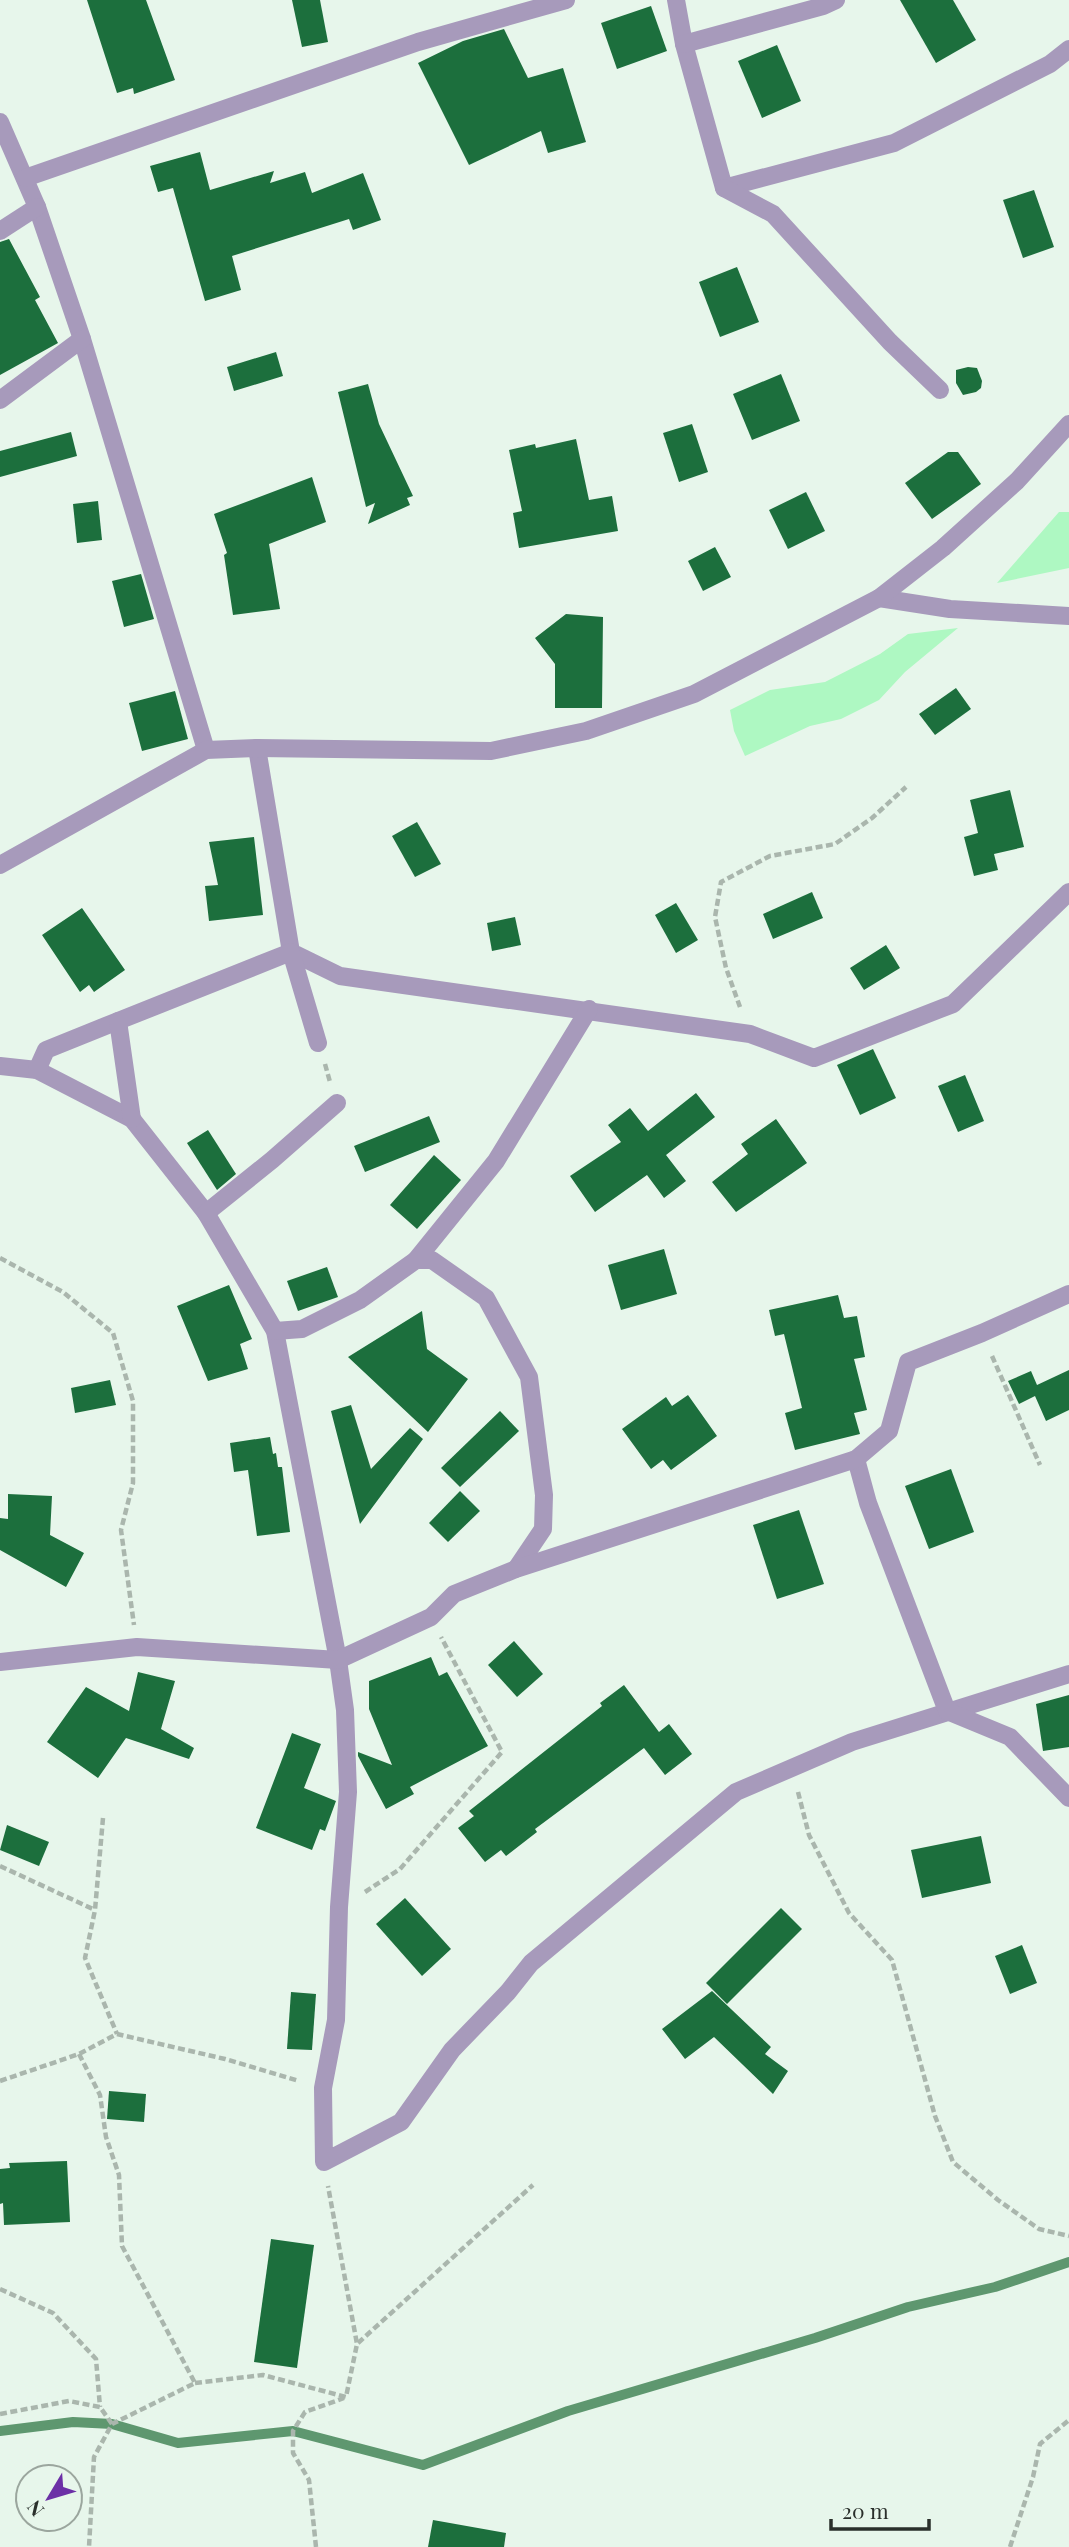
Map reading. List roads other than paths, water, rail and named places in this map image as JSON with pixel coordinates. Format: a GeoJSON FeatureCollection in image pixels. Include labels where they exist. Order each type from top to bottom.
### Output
{"type":"FeatureCollection","features":[{"type":"Feature","properties":{"kind":"street"},"geometry":{"type":"LineString","coordinates":[[25,178],[418,42],[566,0]]}},
{"type":"Feature","properties":{"kind":"street"},"geometry":{"type":"LineString","coordinates":[[676,0],[684,44],[724,188],[773,214],[890,342],[940,390]]}},
{"type":"Feature","properties":{"kind":"street"},"geometry":{"type":"LineString","coordinates":[[684,44],[823,6],[836,0]]}},
{"type":"Feature","properties":{"kind":"street"},"geometry":{"type":"LineString","coordinates":[[724,188],[894,143],[1050,64],[1069,49]]}},
{"type":"Feature","properties":{"kind":"street"},"geometry":{"type":"LineString","coordinates":[[0,122],[37,207],[82,339],[206,750]]}},
{"type":"Feature","properties":{"kind":"street"},"geometry":{"type":"LineString","coordinates":[[0,231],[37,207]]}},
{"type":"Feature","properties":{"kind":"street"},"geometry":{"type":"LineString","coordinates":[[0,400],[82,339]]}},
{"type":"Feature","properties":{"kind":"street"},"geometry":{"type":"LineString","coordinates":[[0,865],[206,750],[257,748],[491,751],[586,731],[694,694],[879,598],[943,548],[999,498],[1069,424]]}},
{"type":"Feature","properties":{"kind":"street"},"geometry":{"type":"LineString","coordinates":[[879,598],[950,609],[1069,616]]}},
{"type":"Feature","properties":{"kind":"street"},"geometry":{"type":"LineString","coordinates":[[257,748],[291,952],[318,1043]]}},
{"type":"Feature","properties":{"kind":"street"},"geometry":{"type":"LineString","coordinates":[[37,1070],[46,1050],[291,952],[340,976],[458,994],[589,1009],[750,1034],[814,1058],[953,1004],[1069,892]]}},
{"type":"Feature","properties":{"kind":"street"},"geometry":{"type":"LineString","coordinates":[[275,1331],[302,1329],[360,1300],[416,1260],[496,1161],[589,1009]]}},
{"type":"Feature","properties":{"kind":"street"},"geometry":{"type":"LineString","coordinates":[[118,1021],[132,1119]]}},
{"type":"Feature","properties":{"kind":"street"},"geometry":{"type":"LineString","coordinates":[[0,1066],[37,1070],[132,1119],[206,1213],[275,1331],[338,1660],[345,1710],[348,1792],[336,2020],[323,2088],[324,2162],[401,2122],[452,2050],[508,1992],[531,1963],[736,1792],[852,1742],[1069,1674]]}},
{"type":"Feature","properties":{"kind":"street"},"geometry":{"type":"LineString","coordinates":[[206,1213],[337,1103]]}},
{"type":"Feature","properties":{"kind":"street"},"geometry":{"type":"LineString","coordinates":[[416,1260],[432,1260],[486,1298],[529,1377],[544,1495],[543,1529],[516,1569]]}},
{"type":"Feature","properties":{"kind":"street"},"geometry":{"type":"LineString","coordinates":[[0,1662],[137,1647],[338,1660],[431,1618],[454,1594],[516,1569],[856,1459],[889,1431],[908,1362],[1069,1294]]}},
{"type":"Feature","properties":{"kind":"street"},"geometry":{"type":"LineString","coordinates":[[856,1459],[868,1503],[947,1712],[1010,1737],[1069,1798]]}},
{"type":"Feature","properties":{"kind":"waterway"},"geometry":{"type":"LineString","coordinates":[[0,2431],[73,2422],[112,2424],[178,2443],[293,2431],[423,2465],[568,2411],[815,2338],[908,2307],[995,2287],[1069,2262]]}}]}
